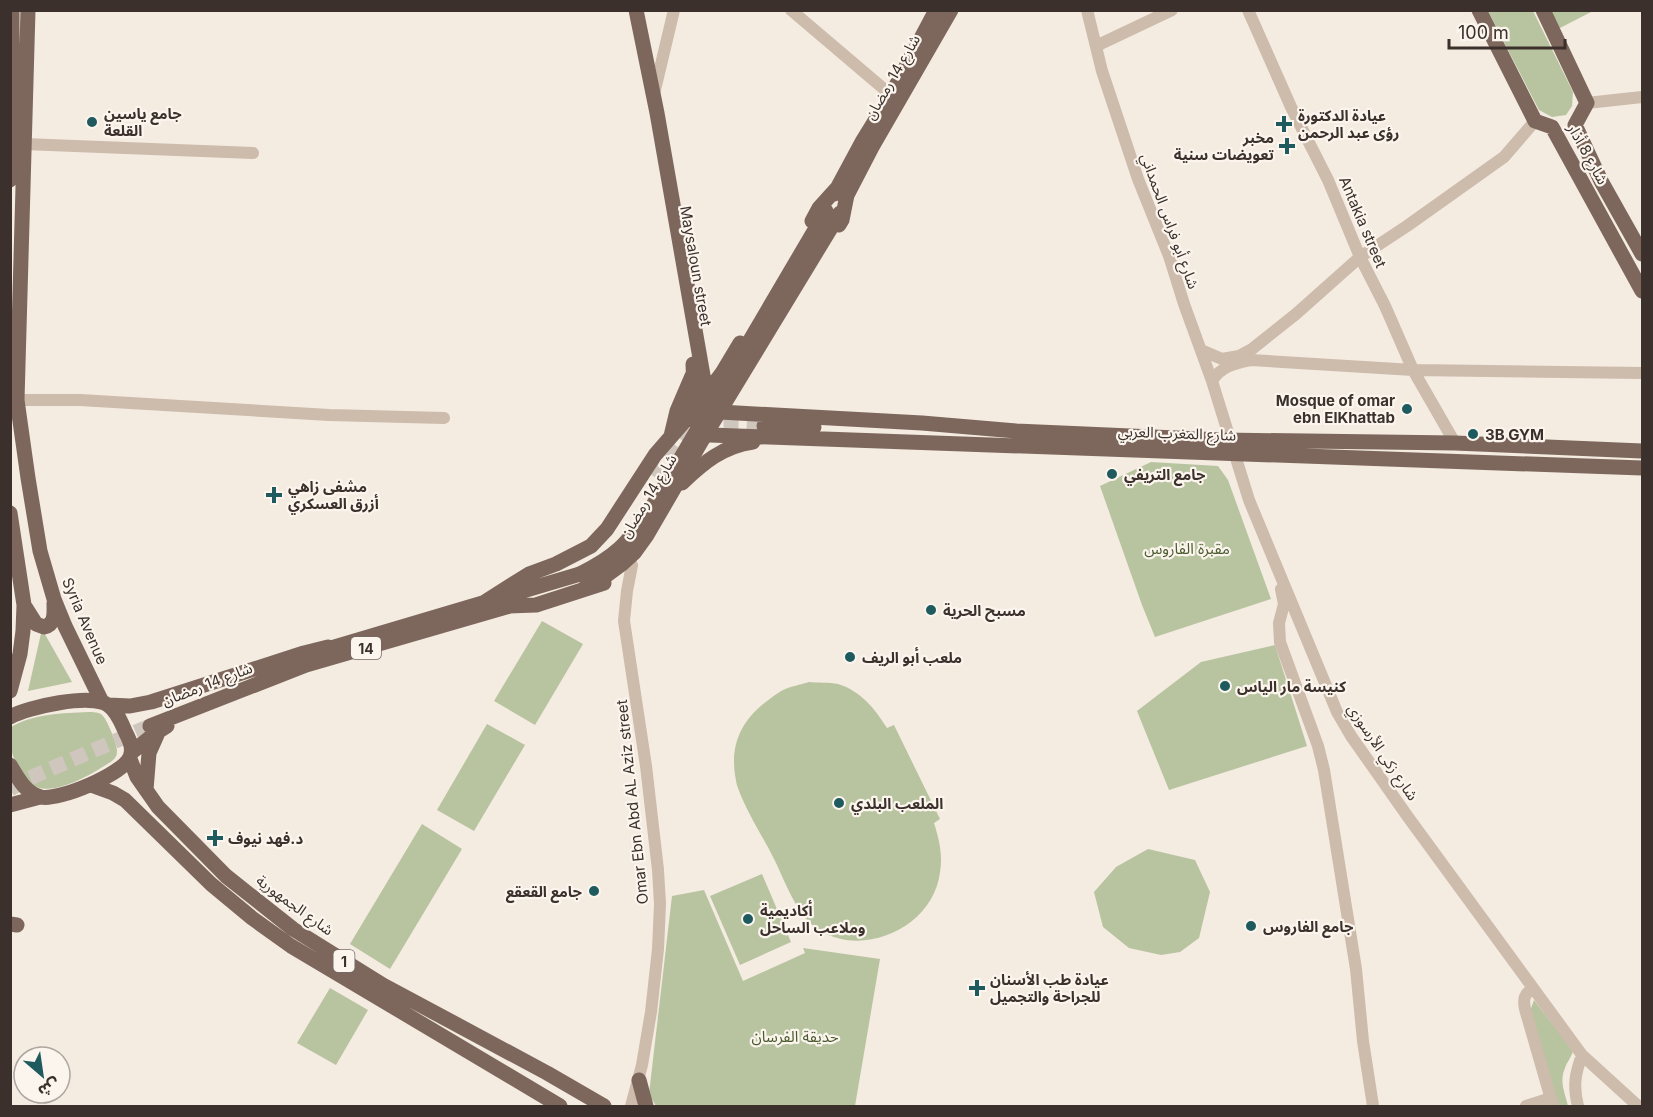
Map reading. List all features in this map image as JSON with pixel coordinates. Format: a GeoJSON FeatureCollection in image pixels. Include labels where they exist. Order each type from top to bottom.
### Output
{"type":"FeatureCollection","features":[{"type":"Feature","properties":{"kind":"main road"},"geometry":{"type":"LineString","coordinates":[[12,10],[12,74],[16,144]]}},
{"type":"Feature","properties":{"kind":"main road"},"geometry":{"type":"LineString","coordinates":[[12,74],[18,10]]}},
{"type":"Feature","properties":{"kind":"main road"},"geometry":{"type":"LineString","coordinates":[[27,68],[28,10]]}},
{"type":"Feature","properties":{"kind":"main road"},"geometry":{"type":"LineString","coordinates":[[10,180],[38,10]]}},
{"type":"Feature","properties":{"kind":"main road","name":"Maysaloun street"},"geometry":{"type":"LineString","coordinates":[[636,10],[707,393]]}},
{"type":"Feature","properties":{"kind":"main road","name":"شارع 14 رمضان"},"geometry":{"type":"LineString","coordinates":[[339,651],[509,600],[584,579],[607,575],[634,553],[647,535],[833,212],[862,142],[891,95],[936,10]]}},
{"type":"Feature","properties":{"kind":"main road","name":"شارع 14 رمضان"},"geometry":{"type":"LineString","coordinates":[[843,189],[951,10]]}},
{"type":"Feature","properties":{"kind":"main road"},"geometry":{"type":"LineString","coordinates":[[1479,10],[1535,121]]}},
{"type":"Feature","properties":{"kind":"main road"},"geometry":{"type":"LineString","coordinates":[[1544,10],[1587,103],[1575,125],[1562,129],[1552,127]]}},
{"type":"Feature","properties":{"kind":"main road","name":"Maysaloun street"},"geometry":{"type":"LineString","coordinates":[[653,98],[652,126],[689,330],[694,371],[695,419],[698,427],[710,435]]}},
{"type":"Feature","properties":{"kind":"main road","name":"شارع 8 أذار"},"geometry":{"type":"LineString","coordinates":[[1535,121],[1552,127],[1642,291]]}},
{"type":"Feature","properties":{"kind":"main road"},"geometry":{"type":"LineString","coordinates":[[1575,125],[1601,181],[1642,254]]}},
{"type":"Feature","properties":{"kind":"main road","name":"Syria Avenue"},"geometry":{"type":"LineString","coordinates":[[16,144],[17,400],[40,551],[54,599],[87,673],[105,703],[115,711],[125,730],[132,746],[130,756]]}},
{"type":"Feature","properties":{"kind":"main road"},"geometry":{"type":"LineString","coordinates":[[483,603],[529,574],[556,564],[591,546],[607,529],[656,454],[695,409],[734,354],[819,208],[843,189]]}},
{"type":"Feature","properties":{"kind":"main road"},"geometry":{"type":"LineString","coordinates":[[653,476],[624,523],[605,545],[590,556],[571,565],[523,582],[509,600],[536,605],[602,585],[632,565],[644,552],[735,392],[842,220],[843,189]]}},
{"type":"Feature","properties":{"kind":"main road"},"geometry":{"type":"LineString","coordinates":[[699,346],[706,353],[715,357],[734,354]]}},
{"type":"Feature","properties":{"kind":"main road"},"geometry":{"type":"LineString","coordinates":[[670,436],[677,411],[694,371]]}},
{"type":"Feature","properties":{"kind":"main road"},"geometry":{"type":"LineString","coordinates":[[735,392],[748,414]]}},
{"type":"Feature","properties":{"kind":"main road"},"geometry":{"type":"LineString","coordinates":[[707,393],[712,406],[725,413]]}},
{"type":"Feature","properties":{"kind":"main road","name":"شارع المغرب العربي"},"geometry":{"type":"LineString","coordinates":[[725,413],[942,424],[1228,447],[1642,468]]}},
{"type":"Feature","properties":{"kind":"main road"},"geometry":{"type":"LineString","coordinates":[[764,426],[951,431],[991,429]]}},
{"type":"Feature","properties":{"kind":"main road","name":"شارع المغرب العربي"},"geometry":{"type":"LineString","coordinates":[[710,435],[1030,445],[1228,447],[1455,443],[1642,451]]}},
{"type":"Feature","properties":{"kind":"main road"},"geometry":{"type":"LineString","coordinates":[[682,483],[701,465],[726,449],[748,443],[790,438]]}},
{"type":"Feature","properties":{"kind":"main road"},"geometry":{"type":"LineString","coordinates":[[656,454],[664,453],[678,460],[682,467],[682,483]]}},
{"type":"Feature","properties":{"kind":"main road"},"geometry":{"type":"LineString","coordinates":[[10,513],[24,604],[20,654],[10,691]]}},
{"type":"Feature","properties":{"kind":"main road"},"geometry":{"type":"LineString","coordinates":[[24,604],[36,624],[44,627],[53,620],[54,599]]}},
{"type":"Feature","properties":{"kind":"main road","name":"شارع 14 رمضان"},"geometry":{"type":"LineString","coordinates":[[10,805],[40,796],[52,798],[91,785],[125,765],[153,724],[339,651],[483,603],[509,600]]}},
{"type":"Feature","properties":{"kind":"main road"},"geometry":{"type":"LineString","coordinates":[[10,717],[35,707],[84,700],[120,706],[151,702],[321,647],[339,651]]}},
{"type":"Feature","properties":{"kind":"main road"},"geometry":{"type":"LineString","coordinates":[[87,673],[110,694],[135,705]]}},
{"type":"Feature","properties":{"kind":"main road"},"geometry":{"type":"LineString","coordinates":[[146,790],[153,724]]}},
{"type":"Feature","properties":{"kind":"main road","name":"شارع الجمهورية"},"geometry":{"type":"LineString","coordinates":[[130,756],[137,777],[159,807],[226,876],[293,929],[383,985],[547,1073],[604,1107]]}},
{"type":"Feature","properties":{"kind":"main road"},"geometry":{"type":"LineString","coordinates":[[10,765],[29,791],[40,796]]}},
{"type":"Feature","properties":{"kind":"main road","name":"1"},"geometry":{"type":"LineString","coordinates":[[91,785],[125,800],[211,884],[291,946],[561,1107]]}},
{"type":"Feature","properties":{"kind":"main road"},"geometry":{"type":"LineString","coordinates":[[639,1080],[646,1107]]}},
{"type":"Feature","properties":{"kind":"street"},"geometry":{"type":"LineString","coordinates":[[653,98],[674,10]]}},
{"type":"Feature","properties":{"kind":"street"},"geometry":{"type":"LineString","coordinates":[[791,10],[891,95]]}},
{"type":"Feature","properties":{"kind":"street","name":"شارع أبو فراس الحمداني"},"geometry":{"type":"LineString","coordinates":[[1087,10],[1138,179],[1169,256],[1212,381],[1228,447]]}},
{"type":"Feature","properties":{"kind":"street"},"geometry":{"type":"LineString","coordinates":[[1096,46],[1172,10]]}},
{"type":"Feature","properties":{"kind":"street","name":"Antakia street"},"geometry":{"type":"LineString","coordinates":[[1248,10],[1291,107],[1328,180],[1360,257],[1385,306],[1413,370],[1455,443]]}},
{"type":"Feature","properties":{"kind":"street"},"geometry":{"type":"LineString","coordinates":[[1587,103],[1642,96]]}},
{"type":"Feature","properties":{"kind":"street"},"geometry":{"type":"LineString","coordinates":[[1201,350],[1222,359],[1239,356],[1252,349],[1296,314],[1360,257],[1504,157],[1535,121]]}},
{"type":"Feature","properties":{"kind":"street"},"geometry":{"type":"LineString","coordinates":[[16,144],[253,153]]}},
{"type":"Feature","properties":{"kind":"street"},"geometry":{"type":"LineString","coordinates":[[1265,339],[1268,353],[1278,361]]}},
{"type":"Feature","properties":{"kind":"street"},"geometry":{"type":"LineString","coordinates":[[1212,381],[1223,369],[1251,360],[1413,370],[1642,373]]}},
{"type":"Feature","properties":{"kind":"street"},"geometry":{"type":"LineString","coordinates":[[17,400],[80,400],[329,416],[444,418]]}},
{"type":"Feature","properties":{"kind":"street"},"geometry":{"type":"LineString","coordinates":[[1228,447],[1282,591],[1284,604],[1279,623],[1280,642],[1318,746],[1324,770],[1356,969],[1363,1041],[1373,1107]]}},
{"type":"Feature","properties":{"kind":"street","name":"شارع زكي الأرسوزي"},"geometry":{"type":"LineString","coordinates":[[1228,447],[1337,712],[1351,736],[1582,1055],[1638,1107]]}},
{"type":"Feature","properties":{"kind":"street","name":"Omar Ebn Abd AL Aziz street"},"geometry":{"type":"LineString","coordinates":[[631,1107],[647,1040],[658,948],[660,904],[646,766],[624,621],[632,565]]}},
{"type":"Feature","properties":{"kind":"street"},"geometry":{"type":"LineString","coordinates":[[1526,1107],[1552,1102],[1523,1000],[1526,993],[1533,988]]}},
{"type":"Feature","properties":{"kind":"street"},"geometry":{"type":"LineString","coordinates":[[1578,1107],[1574,1091],[1575,1078],[1582,1055]]}},
{"type":"Feature","properties":{"kind":"green space"},"geometry":{"type":"Polygon","coordinates":[[[1488,11],[1533,11],[1573,92],[1572,106],[1566,115],[1552,117],[1539,110],[1488,11]]]}},
{"type":"Feature","properties":{"kind":"green space"},"geometry":{"type":"Polygon","coordinates":[[[1550,11],[1593,11],[1558,29],[1550,11]]]}},
{"type":"Feature","properties":{"kind":"green space","name":"مقبرة الفاروس"},"geometry":{"type":"Polygon","coordinates":[[[1151,462],[1218,466],[1228,480],[1271,599],[1155,637],[1100,486],[1151,462]]]}},
{"type":"Feature","properties":{"kind":"green space"},"geometry":{"type":"Polygon","coordinates":[[[542,621],[583,644],[535,725],[494,701],[542,621]]]}},
{"type":"Feature","properties":{"kind":"green space"},"geometry":{"type":"Polygon","coordinates":[[[42,629],[72,682],[28,691],[42,629]]]}},
{"type":"Feature","properties":{"kind":"green space"},"geometry":{"type":"Polygon","coordinates":[[[1275,645],[1307,746],[1169,790],[1137,711],[1201,662],[1275,645]]]}},
{"type":"Feature","properties":{"kind":"green space","name":"الملعب البلدي"},"geometry":{"type":"Polygon","coordinates":[[[809,682],[835,683],[854,691],[878,714],[887,728],[894,725],[940,819],[934,823],[941,859],[935,891],[926,907],[912,921],[878,938],[859,941],[840,939],[822,932],[805,917],[798,908],[737,785],[735,751],[746,722],[761,705],[778,693],[789,687],[809,682]]]}},
{"type":"Feature","properties":{"kind":"green space"},"geometry":{"type":"Polygon","coordinates":[[[88,712],[101,714],[107,722],[117,749],[115,758],[84,778],[60,787],[39,788],[30,783],[13,755],[11,727],[38,717],[88,712]]]}},
{"type":"Feature","properties":{"kind":"green space"},"geometry":{"type":"Polygon","coordinates":[[[487,724],[525,745],[474,831],[437,810],[487,724]]]}},
{"type":"Feature","properties":{"kind":"green space"},"geometry":{"type":"Polygon","coordinates":[[[422,824],[462,849],[390,969],[350,944],[422,824]]]}},
{"type":"Feature","properties":{"kind":"green space"},"geometry":{"type":"Polygon","coordinates":[[[1148,849],[1195,860],[1210,892],[1199,938],[1180,952],[1161,955],[1129,948],[1103,927],[1094,892],[1116,867],[1148,849]]]}},
{"type":"Feature","properties":{"kind":"green space"},"geometry":{"type":"Polygon","coordinates":[[[762,874],[791,942],[740,965],[710,896],[762,874]]]}},
{"type":"Feature","properties":{"kind":"green space","name":"حديقة الفرسان"},"geometry":{"type":"Polygon","coordinates":[[[704,890],[743,981],[805,953],[803,948],[880,959],[855,1106],[656,1106],[649,1094],[672,896],[704,890]]]}},
{"type":"Feature","properties":{"kind":"green space"},"geometry":{"type":"Polygon","coordinates":[[[330,988],[368,1010],[336,1065],[297,1043],[330,988]]]}},
{"type":"Feature","properties":{"kind":"green space"},"geometry":{"type":"Polygon","coordinates":[[[1534,1000],[1573,1051],[1563,1073],[1563,1087],[1568,1106],[1558,1106],[1530,1011],[1534,1000]]]}},
{"type":"Feature","properties":{"kind":"tunnel"},"geometry":{"type":"LineString","coordinates":[[653,476],[678,443],[700,428],[732,424],[764,426]]}},
{"type":"Feature","properties":{"kind":"tunnel"},"geometry":{"type":"LineString","coordinates":[[10,789],[25,780],[150,726]]}},
{"type":"Feature","properties":{"kind":"place","name":"جامع ياسين القلعة"},"geometry":{"type":"Point","coordinates":[92,122]}},
{"type":"Feature","properties":{"kind":"place","name":"عيادة الدكتورة رؤى عبد الرحمن"},"geometry":{"type":"Point","coordinates":[1284,124]}},
{"type":"Feature","properties":{"kind":"place","name":"مخبر تعويضات سنية"},"geometry":{"type":"Point","coordinates":[1287,146]}},
{"type":"Feature","properties":{"kind":"place","name":"Mosque of omar ebn ElKhattab"},"geometry":{"type":"Point","coordinates":[1407,409]}},
{"type":"Feature","properties":{"kind":"place","name":"3B GYM"},"geometry":{"type":"Point","coordinates":[1473,434]}},
{"type":"Feature","properties":{"kind":"place","name":"جامع التريفي"},"geometry":{"type":"Point","coordinates":[1112,474]}},
{"type":"Feature","properties":{"kind":"place","name":"مشفى زاهي أزرق العسكري"},"geometry":{"type":"Point","coordinates":[274,495]}},
{"type":"Feature","properties":{"kind":"place","name":"مسبح الحرية"},"geometry":{"type":"Point","coordinates":[931,610]}},
{"type":"Feature","properties":{"kind":"place","name":"ملعب أبو الريف"},"geometry":{"type":"Point","coordinates":[850,657]}},
{"type":"Feature","properties":{"kind":"place","name":"كنيسة مار الياس"},"geometry":{"type":"Point","coordinates":[1225,686]}},
{"type":"Feature","properties":{"kind":"place","name":"الملعب البلدي"},"geometry":{"type":"Point","coordinates":[839,803]}},
{"type":"Feature","properties":{"kind":"place","name":"د.فهد نيوف"},"geometry":{"type":"Point","coordinates":[215,838]}},
{"type":"Feature","properties":{"kind":"place","name":"جامع القعقع"},"geometry":{"type":"Point","coordinates":[594,891]}},
{"type":"Feature","properties":{"kind":"place","name":"أكاديمية وملاعب الساحل"},"geometry":{"type":"Point","coordinates":[748,919]}},
{"type":"Feature","properties":{"kind":"place","name":"جامع الفاروس"},"geometry":{"type":"Point","coordinates":[1251,926]}},
{"type":"Feature","properties":{"kind":"place","name":"عيادة طب الأسنان للجراحة والتجميل"},"geometry":{"type":"Point","coordinates":[977,988]}}]}
